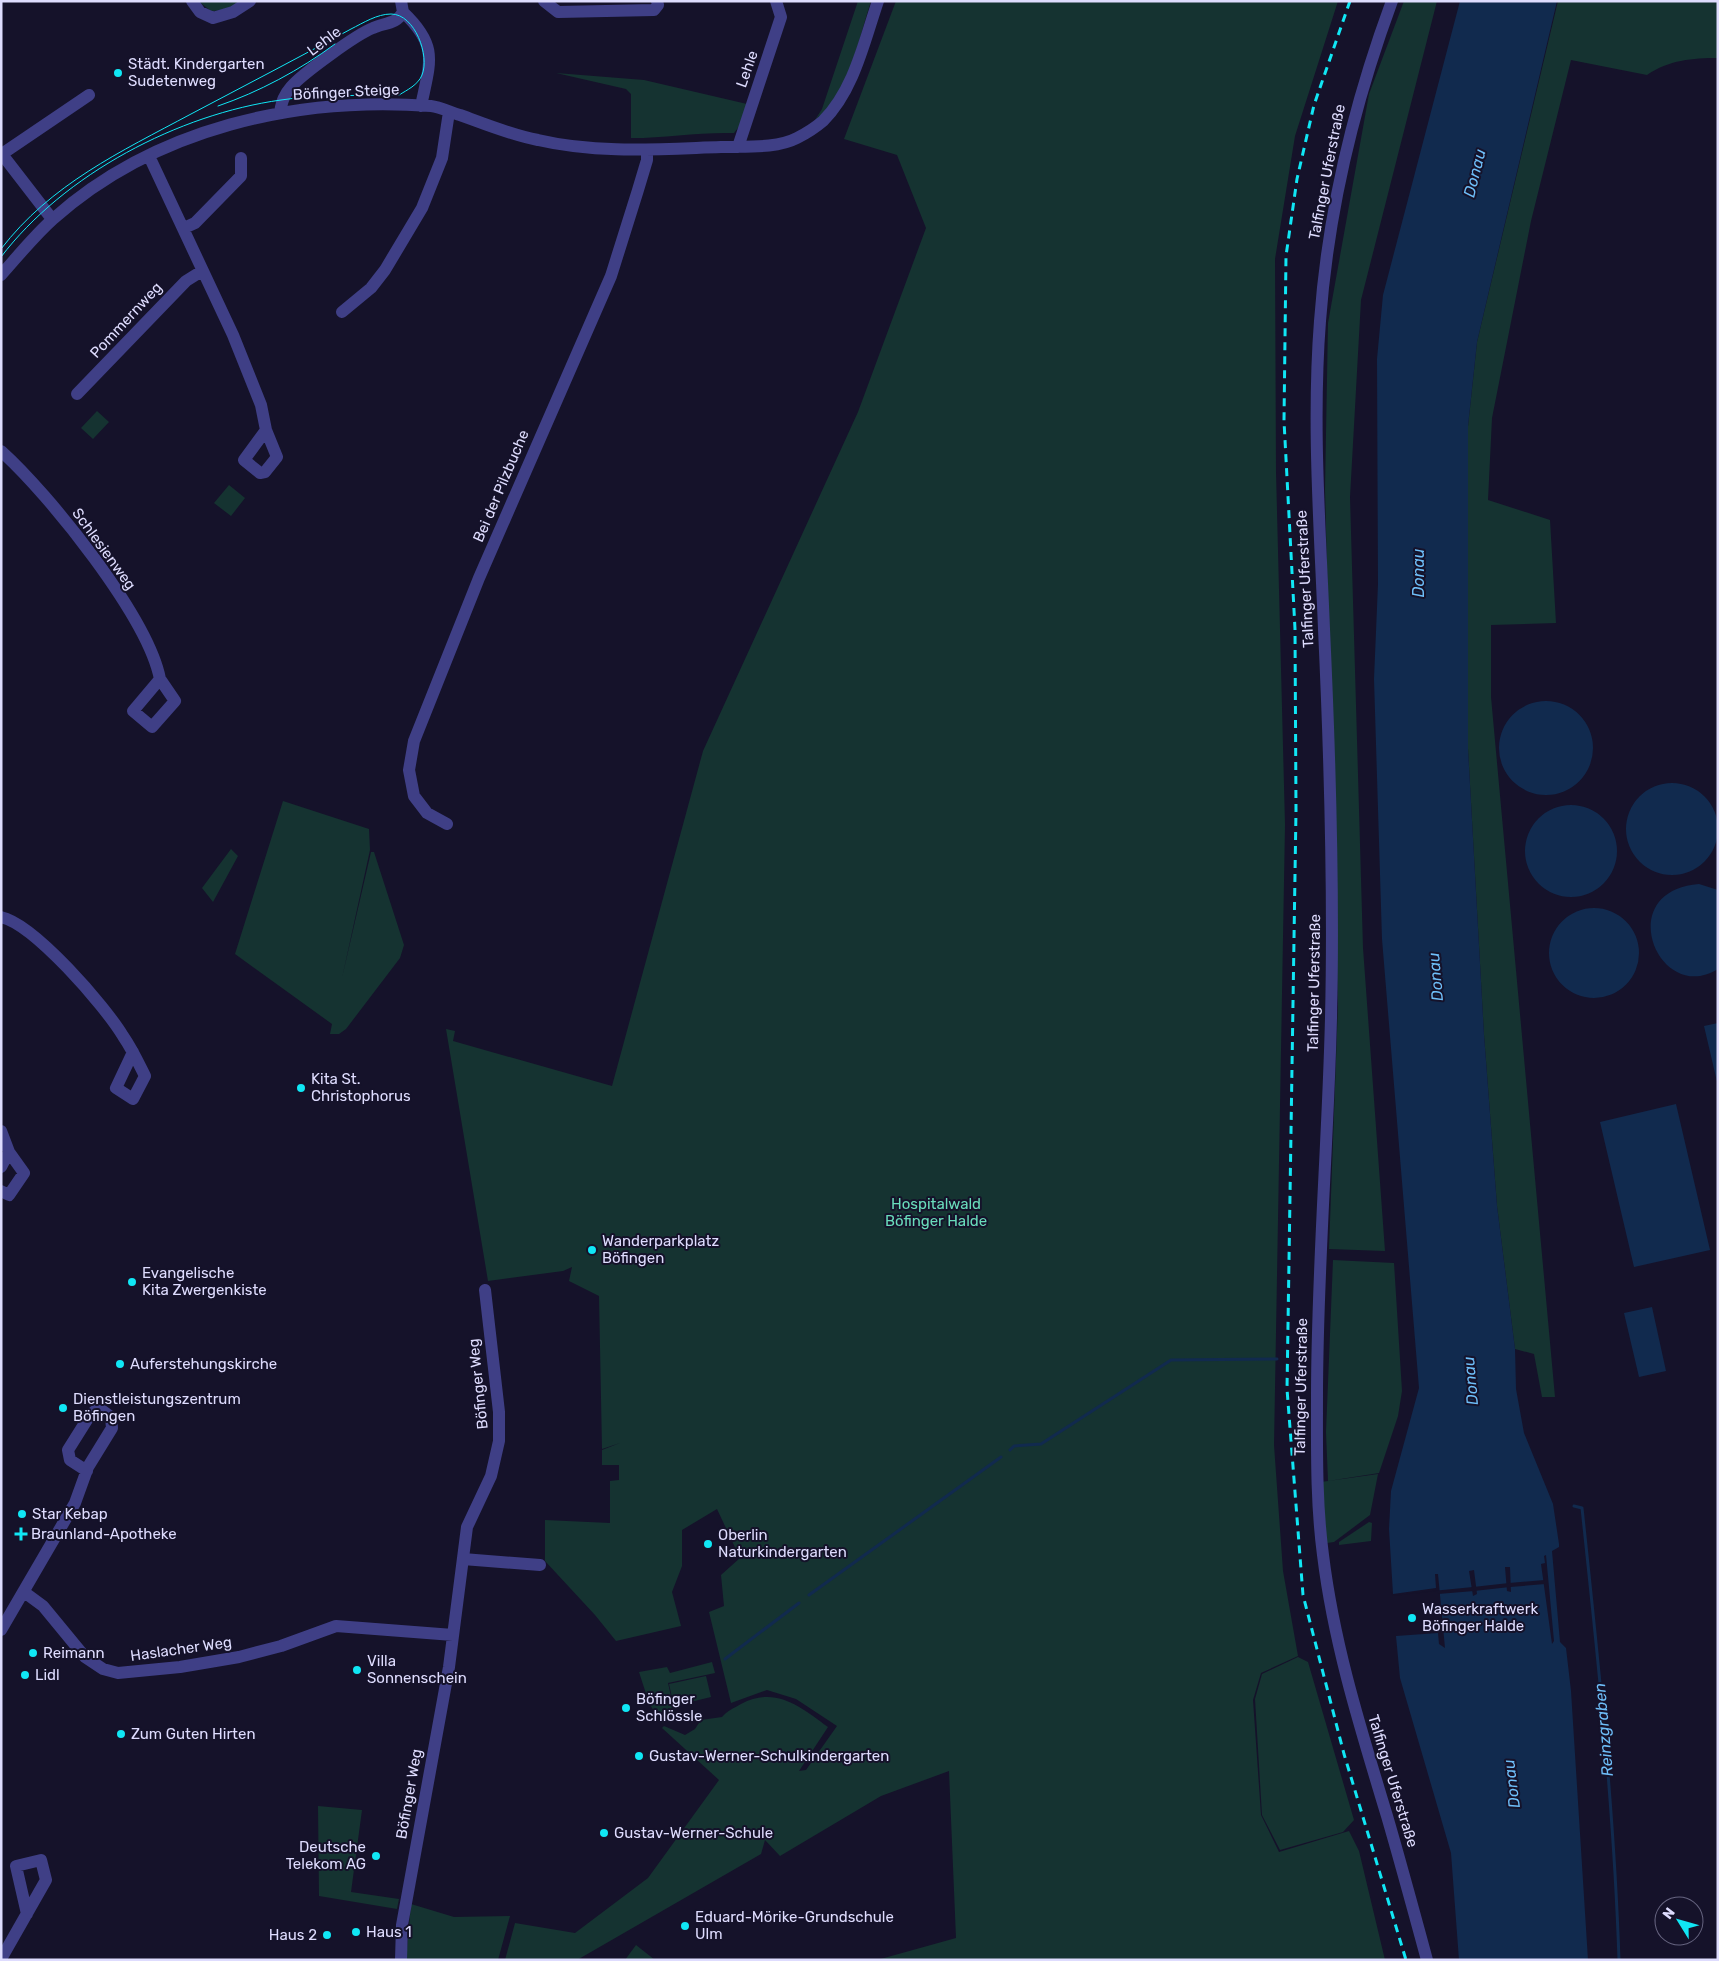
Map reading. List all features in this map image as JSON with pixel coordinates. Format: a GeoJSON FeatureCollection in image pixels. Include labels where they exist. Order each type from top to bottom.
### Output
{"type":"FeatureCollection","features":[{"type":"Feature","properties":{"kind":"street"},"geometry":{"type":"LineString","coordinates":[[192,1],[200,12],[213,18],[233,12],[250,1]]}},
{"type":"Feature","properties":{"kind":"street"},"geometry":{"type":"LineString","coordinates":[[544,1],[558,12],[654,10],[658,5],[657,1]]}},
{"type":"Feature","properties":{"kind":"street","name":"Lehle"},"geometry":{"type":"LineString","coordinates":[[738,147],[781,17],[776,1]]}},
{"type":"Feature","properties":{"kind":"street","name":"Böfinger Steige"},"geometry":{"type":"LineString","coordinates":[[1,275],[52,219],[109,178],[149,156],[214,129],[280,112],[349,106],[434,106],[535,140],[579,147],[648,150],[738,147],[771,144],[796,139],[822,122],[843,96],[878,1]]}},
{"type":"Feature","properties":{"kind":"street","name":"Talfinger Uferstraße"},"geometry":{"type":"LineString","coordinates":[[1392,1],[1358,100],[1347,144],[1328,253],[1320,320],[1317,473],[1328,739],[1331,1018],[1320,1255],[1316,1459],[1322,1547],[1333,1621],[1357,1718],[1387,1816],[1427,1960]]}},
{"type":"Feature","properties":{"kind":"street","name":"Lehle"},"geometry":{"type":"LineString","coordinates":[[280,112],[282,99],[292,86],[357,36],[373,28],[395,21],[402,7],[418,27],[428,48],[431,64],[421,106]]}},
{"type":"Feature","properties":{"kind":"street"},"geometry":{"type":"LineString","coordinates":[[52,219],[2,154],[89,95]]}},
{"type":"Feature","properties":{"kind":"street"},"geometry":{"type":"LineString","coordinates":[[342,312],[371,288],[385,270],[422,208],[442,158],[449,112]]}},
{"type":"Feature","properties":{"kind":"street","name":"Bei der Pilzbuche"},"geometry":{"type":"LineString","coordinates":[[447,824],[427,814],[414,796],[409,770],[414,741],[479,578],[611,276],[641,183],[648,150]]}},
{"type":"Feature","properties":{"kind":"street"},"geometry":{"type":"LineString","coordinates":[[149,156],[184,228],[249,374],[261,405],[266,430]]}},
{"type":"Feature","properties":{"kind":"street"},"geometry":{"type":"LineString","coordinates":[[184,228],[195,223],[242,176],[241,158]]}},
{"type":"Feature","properties":{"kind":"street","name":"Pommernweg"},"geometry":{"type":"LineString","coordinates":[[77,394],[186,281],[202,271]]}},
{"type":"Feature","properties":{"kind":"street","name":"Schlesienweg"},"geometry":{"type":"LineString","coordinates":[[1,451],[27,475],[111,582],[153,654],[160,679]]}},
{"type":"Feature","properties":{"kind":"street"},"geometry":{"type":"LineString","coordinates":[[1,917],[23,927],[53,954],[107,1014],[133,1052]]}},
{"type":"Feature","properties":{"kind":"street"},"geometry":{"type":"LineString","coordinates":[[1,1131],[9,1152],[24,1173],[9,1195],[1,1192]]}},
{"type":"Feature","properties":{"kind":"street"},"geometry":{"type":"LineString","coordinates":[[1,1167],[9,1152]]}},
{"type":"Feature","properties":{"kind":"street","name":"Böfinger Weg"},"geometry":{"type":"LineString","coordinates":[[401,1960],[402,1925],[453,1635],[467,1527],[492,1476],[499,1441],[499,1412],[484,1290]]}},
{"type":"Feature","properties":{"kind":"street"},"geometry":{"type":"LineString","coordinates":[[1,1630],[74,1506],[87,1471],[112,1426],[111,1417],[103,1411],[95,1411],[90,1415],[68,1450],[70,1460],[87,1471]]}},
{"type":"Feature","properties":{"kind":"street"},"geometry":{"type":"LineString","coordinates":[[463,1559],[540,1565]]}},
{"type":"Feature","properties":{"kind":"street","name":"Haslacher Weg"},"geometry":{"type":"LineString","coordinates":[[24,1592],[43,1606],[85,1657],[103,1669],[118,1673],[145,1672],[229,1659],[281,1646],[327,1628],[342,1626],[453,1635]]}},
{"type":"Feature","properties":{"kind":"street"},"geometry":{"type":"LineString","coordinates":[[1,1959],[27,1914]]}},
{"type":"Feature","properties":{"kind":"green space"},"geometry":{"type":"Polygon","coordinates":[[[198,1],[241,1],[226,10],[211,11],[198,1]]]}},
{"type":"Feature","properties":{"kind":"green space"},"geometry":{"type":"Polygon","coordinates":[[[858,1],[871,1],[857,49],[836,96],[827,109],[815,120],[822,109],[858,1]]]}},
{"type":"Feature","properties":{"kind":"green space","name":"Hospitalwald Böfinger Halde"},"geometry":{"type":"Polygon","coordinates":[[[896,1],[1338,1],[1295,136],[1275,259],[1276,472],[1285,825],[1274,1445],[1283,1571],[1298,1656],[1261,1673],[1253,1700],[1261,1815],[1279,1852],[1349,1831],[1359,1851],[1385,1960],[877,1960],[956,1938],[949,1771],[881,1796],[780,1856],[765,1840],[761,1854],[577,1960],[505,1960],[515,1923],[575,1933],[648,1878],[719,1780],[662,1728],[664,1726],[685,1735],[695,1729],[701,1720],[722,1717],[733,1708],[754,1699],[765,1697],[787,1701],[828,1727],[799,1771],[806,1770],[837,1726],[796,1699],[767,1690],[731,1703],[709,1612],[724,1606],[721,1575],[740,1558],[717,1509],[682,1530],[682,1566],[672,1592],[681,1626],[616,1641],[595,1615],[545,1561],[545,1520],[610,1523],[610,1481],[619,1480],[619,1465],[602,1465],[602,1450],[620,1443],[602,1449],[599,1296],[569,1281],[572,1267],[563,1271],[488,1281],[446,1029],[455,1031],[453,1041],[612,1086],[703,751],[858,412],[926,228],[897,155],[844,139],[896,1]]]}},
{"type":"Feature","properties":{"kind":"green space"},"geometry":{"type":"Polygon","coordinates":[[[1404,1],[1437,1],[1361,300],[1350,497],[1363,948],[1385,1251],[1329,1249],[1338,1006],[1325,489],[1328,323],[1369,94],[1404,1]]]}},
{"type":"Feature","properties":{"kind":"green space"},"geometry":{"type":"Polygon","coordinates":[[[1558,1],[1718,1],[1718,58],[1672,63],[1647,75],[1571,60],[1531,221],[1492,418],[1488,500],[1550,520],[1556,623],[1491,625],[1491,697],[1555,1397],[1542,1397],[1534,1354],[1515,1349],[1497,1206],[1484,1035],[1468,749],[1468,426],[1477,342],[1558,1]]]}},
{"type":"Feature","properties":{"kind":"green space"},"geometry":{"type":"Polygon","coordinates":[[[556,73],[644,80],[747,104],[741,124],[734,133],[631,138],[631,94],[626,89],[556,73]]]}},
{"type":"Feature","properties":{"kind":"green space"},"geometry":{"type":"Polygon","coordinates":[[[97,411],[109,422],[93,439],[81,428],[97,411]]]}},
{"type":"Feature","properties":{"kind":"green space"},"geometry":{"type":"Polygon","coordinates":[[[229,485],[245,498],[231,516],[214,503],[229,485]]]}},
{"type":"Feature","properties":{"kind":"green space"},"geometry":{"type":"Polygon","coordinates":[[[283,801],[369,829],[370,850],[342,978],[371,852],[374,852],[404,945],[400,958],[346,1029],[339,1034],[330,1034],[332,1024],[235,954],[283,801]]]}},
{"type":"Feature","properties":{"kind":"green space"},"geometry":{"type":"Polygon","coordinates":[[[231,849],[238,856],[213,902],[202,888],[231,849]]]}},
{"type":"Feature","properties":{"kind":"green space"},"geometry":{"type":"Polygon","coordinates":[[[1333,1260],[1394,1263],[1402,1391],[1398,1416],[1379,1473],[1328,1481],[1326,1432],[1333,1260]]]}},
{"type":"Feature","properties":{"kind":"green space"},"geometry":{"type":"Polygon","coordinates":[[[1378,1474],[1370,1515],[1334,1542],[1327,1543],[1321,1482],[1378,1474]]]}},
{"type":"Feature","properties":{"kind":"green space"},"geometry":{"type":"Polygon","coordinates":[[[1369,1522],[1372,1523],[1371,1541],[1339,1545],[1339,1542],[1369,1522]]]}},
{"type":"Feature","properties":{"kind":"green space"},"geometry":{"type":"Polygon","coordinates":[[[1298,1657],[1308,1662],[1354,1820],[1343,1832],[1280,1850],[1262,1815],[1255,1699],[1262,1674],[1298,1657]]]}},
{"type":"Feature","properties":{"kind":"green space"},"geometry":{"type":"Polygon","coordinates":[[[712,1662],[715,1673],[668,1683],[676,1719],[661,1723],[649,1703],[639,1672],[667,1667],[670,1673],[712,1662]]]}},
{"type":"Feature","properties":{"kind":"green space"},"geometry":{"type":"Polygon","coordinates":[[[706,1676],[711,1697],[674,1706],[669,1684],[706,1676]]]}},
{"type":"Feature","properties":{"kind":"green space"},"geometry":{"type":"Polygon","coordinates":[[[318,1806],[362,1810],[351,1892],[399,1899],[397,1909],[319,1896],[318,1806]]]}},
{"type":"Feature","properties":{"kind":"green space"},"geometry":{"type":"Polygon","coordinates":[[[411,1904],[454,1917],[510,1916],[498,1960],[406,1960],[411,1904]]]}},
{"type":"Feature","properties":{"kind":"green space"},"geometry":{"type":"Polygon","coordinates":[[[636,1945],[655,1960],[625,1960],[636,1945]]]}},
{"type":"Feature","properties":{"kind":"water","name":"Donau"},"geometry":{"type":"Polygon","coordinates":[[[1460,1],[1557,1],[1477,342],[1468,426],[1468,749],[1484,1035],[1497,1206],[1515,1349],[1516,1389],[1524,1433],[1553,1504],[1559,1544],[1559,1547],[1552,1551],[1560,1642],[1566,1648],[1571,1691],[1588,1960],[1459,1960],[1451,1853],[1400,1678],[1396,1636],[1438,1633],[1439,1644],[1445,1648],[1438,1574],[1435,1574],[1436,1588],[1393,1594],[1389,1529],[1391,1491],[1419,1388],[1382,939],[1374,679],[1378,584],[1377,359],[1383,295],[1460,1]],[[1546,1555],[1544,1556],[1545,1563],[1541,1564],[1552,1644],[1554,1641],[1546,1555]],[[1505,1567],[1507,1591],[1511,1592],[1510,1567],[1505,1567]],[[1474,1570],[1469,1571],[1473,1596],[1477,1594],[1474,1570]]]}},
{"type":"Feature","properties":{"kind":"water"},"geometry":{"type":"Polygon","coordinates":[[[1546,701],[1564,705],[1579,715],[1589,730],[1593,748],[1589,766],[1579,781],[1564,791],[1546,795],[1528,791],[1513,781],[1503,766],[1499,748],[1503,730],[1513,715],[1528,705],[1546,701]]]}},
{"type":"Feature","properties":{"kind":"water"},"geometry":{"type":"Polygon","coordinates":[[[1672,783],[1689,787],[1704,797],[1714,812],[1718,829],[1714,846],[1704,861],[1689,871],[1672,875],[1655,871],[1640,861],[1630,846],[1626,829],[1630,812],[1640,797],[1655,787],[1672,783]]]}},
{"type":"Feature","properties":{"kind":"water"},"geometry":{"type":"Polygon","coordinates":[[[1571,805],[1589,808],[1604,818],[1614,833],[1617,851],[1614,869],[1604,884],[1589,894],[1571,897],[1553,894],[1538,884],[1528,869],[1525,851],[1528,833],[1538,818],[1553,808],[1571,805]]]}},
{"type":"Feature","properties":{"kind":"water"},"geometry":{"type":"Polygon","coordinates":[[[1699,884],[1718,890],[1718,969],[1697,976],[1678,972],[1663,960],[1653,943],[1651,924],[1657,905],[1672,891],[1699,884]]]}},
{"type":"Feature","properties":{"kind":"water"},"geometry":{"type":"Polygon","coordinates":[[[1585,908],[1603,908],[1619,915],[1632,928],[1639,944],[1639,962],[1632,978],[1619,991],[1603,998],[1585,998],[1569,991],[1556,978],[1549,962],[1549,944],[1556,928],[1569,915],[1585,908]]]}},
{"type":"Feature","properties":{"kind":"water"},"geometry":{"type":"Polygon","coordinates":[[[1718,1023],[1718,1086],[1704,1026],[1718,1023]]]}},
{"type":"Feature","properties":{"kind":"water"},"geometry":{"type":"Polygon","coordinates":[[[1676,1104],[1710,1250],[1634,1267],[1600,1122],[1676,1104]]]}},
{"type":"Feature","properties":{"kind":"water"},"geometry":{"type":"Polygon","coordinates":[[[1652,1307],[1666,1371],[1639,1377],[1624,1313],[1652,1307]]]}},
{"type":"Feature","properties":{"kind":"pier"},"geometry":{"type":"Polygon","coordinates":[[[1545,1580],[1545,1584],[1510,1587],[1509,1583],[1545,1580]]]}},
{"type":"Feature","properties":{"kind":"pier"},"geometry":{"type":"Polygon","coordinates":[[[1509,1583],[1510,1587],[1474,1591],[1473,1587],[1509,1583]]]}},
{"type":"Feature","properties":{"kind":"pier"},"geometry":{"type":"Polygon","coordinates":[[[1473,1587],[1474,1591],[1438,1594],[1437,1591],[1392,1595],[1473,1587]]]}},
{"type":"Feature","properties":{"kind":"waterway"},"geometry":{"type":"LineString","coordinates":[[1010,1450],[1014,1446],[1041,1444],[1171,1360],[1277,1359]]}},
{"type":"Feature","properties":{"kind":"waterway"},"geometry":{"type":"LineString","coordinates":[[809,1595],[1001,1457]]}},
{"type":"Feature","properties":{"kind":"waterway","name":"Reinzgraben"},"geometry":{"type":"LineString","coordinates":[[1574,1506],[1582,1508],[1594,1621],[1605,1734],[1617,1903],[1619,1960]]}},
{"type":"Feature","properties":{"kind":"waterway"},"geometry":{"type":"LineString","coordinates":[[725,1659],[799,1603]]}},
{"type":"Feature","properties":{"kind":"tram line"},"geometry":{"type":"LineString","coordinates":[[1,249],[42,206],[88,171],[138,142],[365,22],[386,14],[400,16],[407,21],[418,37],[424,57],[422,75],[415,84],[399,95],[325,96],[281,100],[242,107],[164,134],[126,153],[90,175],[57,199],[27,227],[1,257]]}},
{"type":"Feature","properties":{"kind":"tram line"},"geometry":{"type":"LineString","coordinates":[[218,106],[279,80],[335,44]]}},
{"type":"Feature","properties":{"kind":"railway"},"geometry":{"type":"LineString","coordinates":[[1350,1],[1314,105],[1297,179],[1286,256],[1284,421],[1295,629],[1296,810],[1287,1389],[1303,1595],[1344,1754],[1406,1960]]}},
{"type":"Feature","properties":{"kind":"place","name":"Städt. Kindergarten Sudetenweg"},"geometry":{"type":"Point","coordinates":[118,73]}},
{"type":"Feature","properties":{"kind":"place","name":"Kita St. Christophorus"},"geometry":{"type":"Point","coordinates":[301,1088]}},
{"type":"Feature","properties":{"kind":"place","name":"Wanderparkplatz Böfingen"},"geometry":{"type":"Point","coordinates":[592,1250]}},
{"type":"Feature","properties":{"kind":"place","name":"Evangelische Kita Zwergenkiste"},"geometry":{"type":"Point","coordinates":[132,1282]}},
{"type":"Feature","properties":{"kind":"place","name":"Auferstehungskirche"},"geometry":{"type":"Point","coordinates":[120,1364]}},
{"type":"Feature","properties":{"kind":"place","name":"Dienstleistungszentrum Böfingen"},"geometry":{"type":"Point","coordinates":[63,1408]}},
{"type":"Feature","properties":{"kind":"place","name":"Star Kebap"},"geometry":{"type":"Point","coordinates":[22,1514]}},
{"type":"Feature","properties":{"kind":"place","name":"Braunland-Apotheke"},"geometry":{"type":"Point","coordinates":[21,1534]}},
{"type":"Feature","properties":{"kind":"place","name":"Oberlin Naturkindergarten"},"geometry":{"type":"Point","coordinates":[708,1544]}},
{"type":"Feature","properties":{"kind":"place","name":"Wasserkraftwerk Böfinger Halde"},"geometry":{"type":"Point","coordinates":[1412,1618]}},
{"type":"Feature","properties":{"kind":"place","name":"Reimann"},"geometry":{"type":"Point","coordinates":[33,1653]}},
{"type":"Feature","properties":{"kind":"place","name":"Villa Sonnenschein"},"geometry":{"type":"Point","coordinates":[357,1670]}},
{"type":"Feature","properties":{"kind":"place","name":"Lidl"},"geometry":{"type":"Point","coordinates":[25,1675]}},
{"type":"Feature","properties":{"kind":"place","name":"Böfinger Schlössle"},"geometry":{"type":"Point","coordinates":[626,1708]}},
{"type":"Feature","properties":{"kind":"place","name":"Zum Guten Hirten"},"geometry":{"type":"Point","coordinates":[121,1734]}},
{"type":"Feature","properties":{"kind":"place","name":"Gustav-Werner-Schulkindergarten"},"geometry":{"type":"Point","coordinates":[639,1756]}},
{"type":"Feature","properties":{"kind":"place","name":"Gustav-Werner-Schule"},"geometry":{"type":"Point","coordinates":[604,1833]}},
{"type":"Feature","properties":{"kind":"place","name":"Deutsche Telekom AG"},"geometry":{"type":"Point","coordinates":[376,1856]}},
{"type":"Feature","properties":{"kind":"place","name":"Eduard-Mörike-Grundschule Ulm"},"geometry":{"type":"Point","coordinates":[685,1926]}},
{"type":"Feature","properties":{"kind":"place","name":"Haus 1"},"geometry":{"type":"Point","coordinates":[356,1932]}},
{"type":"Feature","properties":{"kind":"place","name":"Haus 2"},"geometry":{"type":"Point","coordinates":[327,1935]}}]}
